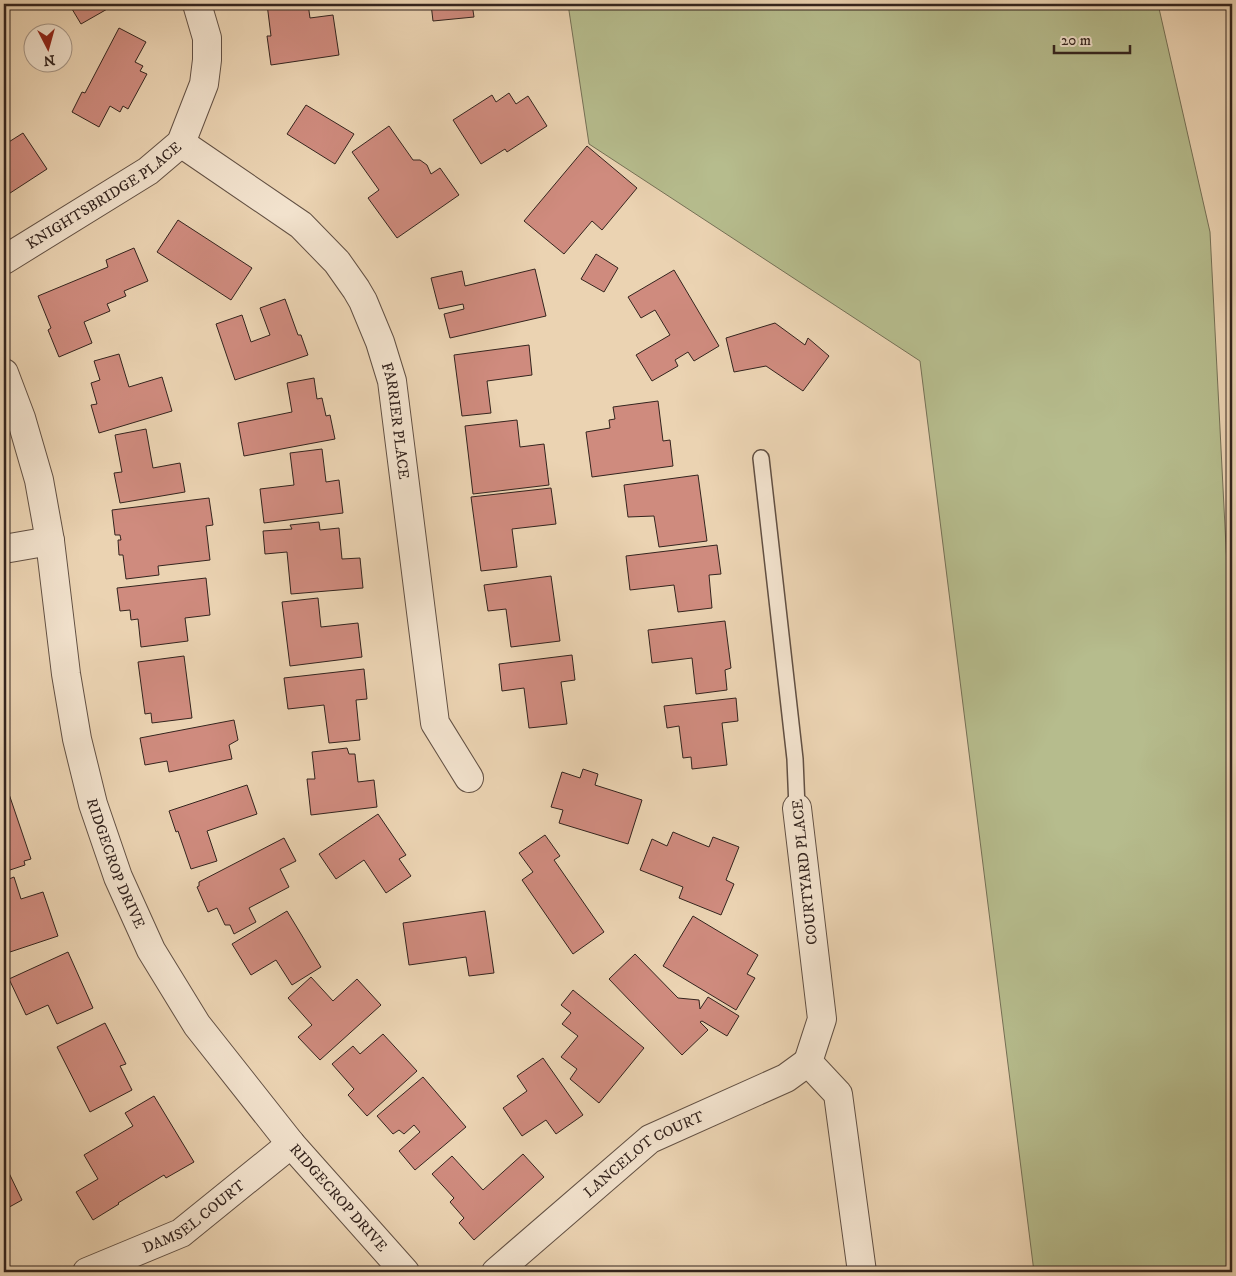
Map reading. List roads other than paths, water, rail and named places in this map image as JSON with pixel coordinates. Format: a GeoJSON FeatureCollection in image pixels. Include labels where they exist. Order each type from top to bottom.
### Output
{"type":"FeatureCollection","features":[{"type":"Feature","properties":{"kind":"street","name":"KNIGHTSBRIDGE PLACE"},"geometry":{"type":"LineString","coordinates":[[4,260],[148,171],[181,143],[204,84],[207,60],[207,38],[197,4]]}},
{"type":"Feature","properties":{"kind":"street","name":"FARRIER PLACE"},"geometry":{"type":"LineString","coordinates":[[181,143],[301,225],[337,262],[363,301],[380,342],[392,381],[435,723],[469,778]]}},
{"type":"Feature","properties":{"kind":"street","name":"RIDGECROP DRIVE"},"geometry":{"type":"LineString","coordinates":[[4,372],[21,418],[39,480],[50,541],[66,674],[77,740],[93,804],[118,877],[151,950],[197,1025],[291,1144],[406,1272]]}},
{"type":"Feature","properties":{"kind":"street"},"geometry":{"type":"LineString","coordinates":[[4,549],[50,541]]}},
{"type":"Feature","properties":{"kind":"street","name":"COURTYARD PLACE"},"geometry":{"type":"LineString","coordinates":[[797,808],[822,1019],[808,1062]]}},
{"type":"Feature","properties":{"kind":"street"},"geometry":{"type":"LineString","coordinates":[[808,1062],[838,1094],[862,1272]]}},
{"type":"Feature","properties":{"kind":"street","name":"LANCELOT COURT"},"geometry":{"type":"LineString","coordinates":[[496,1272],[650,1139],[786,1078],[808,1062]]}},
{"type":"Feature","properties":{"kind":"street","name":"DAMSEL COURT"},"geometry":{"type":"LineString","coordinates":[[87,1272],[181,1233],[291,1144]]}},
{"type":"Feature","properties":{"kind":"lane","name":"COURTYARD PLACE"},"geometry":{"type":"LineString","coordinates":[[760,458],[795,759],[797,808]]}}]}
